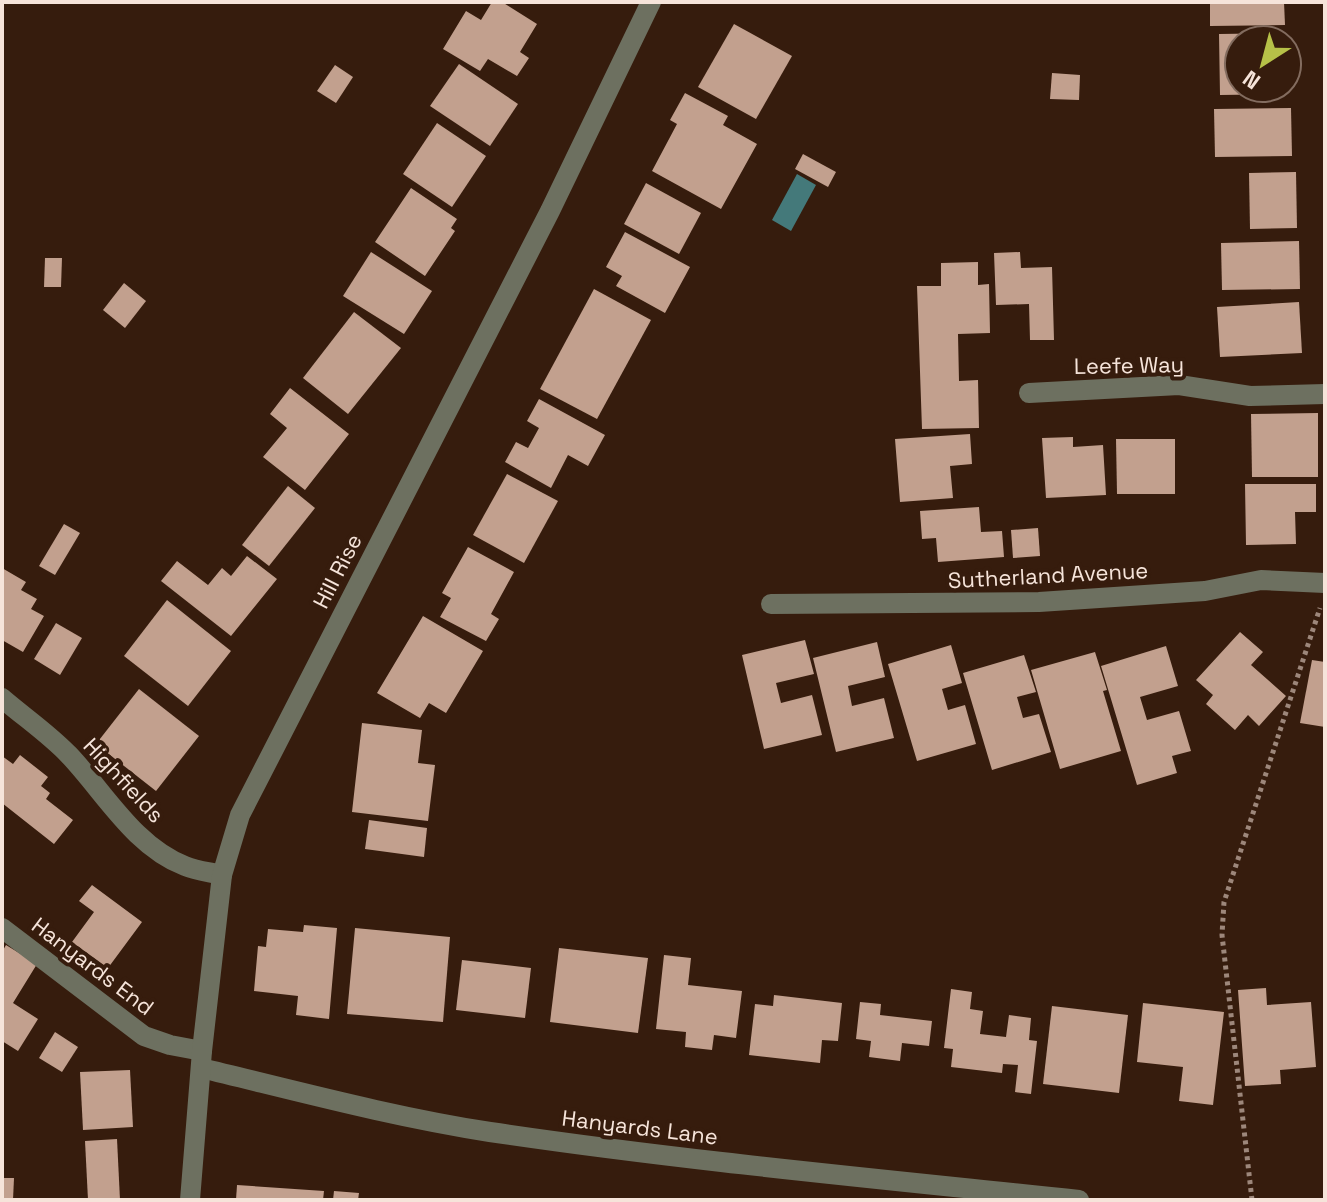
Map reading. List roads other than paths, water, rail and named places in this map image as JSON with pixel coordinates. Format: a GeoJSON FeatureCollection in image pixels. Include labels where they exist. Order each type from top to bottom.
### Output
{"type":"FeatureCollection","features":[{"type":"Feature","properties":{"kind":"street","name":"Hill Rise"},"geometry":{"type":"LineString","coordinates":[[190,1200],[222,875],[240,815],[550,211],[651,2]]}},
{"type":"Feature","properties":{"kind":"street","name":"Leefe Way"},"geometry":{"type":"LineString","coordinates":[[1029,393],[1179,385],[1250,396],[1325,394]]}},
{"type":"Feature","properties":{"kind":"street","name":"Sutherland Avenue"},"geometry":{"type":"LineString","coordinates":[[771,604],[1039,602],[1205,591],[1261,580],[1325,583]]}},
{"type":"Feature","properties":{"kind":"street","name":"Highfields"},"geometry":{"type":"LineString","coordinates":[[2,698],[67,752],[139,835],[168,858],[186,867],[222,875]]}},
{"type":"Feature","properties":{"kind":"street","name":"Hanyards End"},"geometry":{"type":"LineString","coordinates":[[2,928],[144,1036],[202,1060]]}},
{"type":"Feature","properties":{"kind":"street","name":"Hanyards Lane"},"geometry":{"type":"LineString","coordinates":[[202,1060],[394,1114],[488,1131],[676,1157],[1079,1200]]}},
{"type":"Feature","properties":{"kind":"water"},"geometry":{"type":"Polygon","coordinates":[[[797,174],[816,185],[791,231],[772,220],[797,174]]]}}]}
